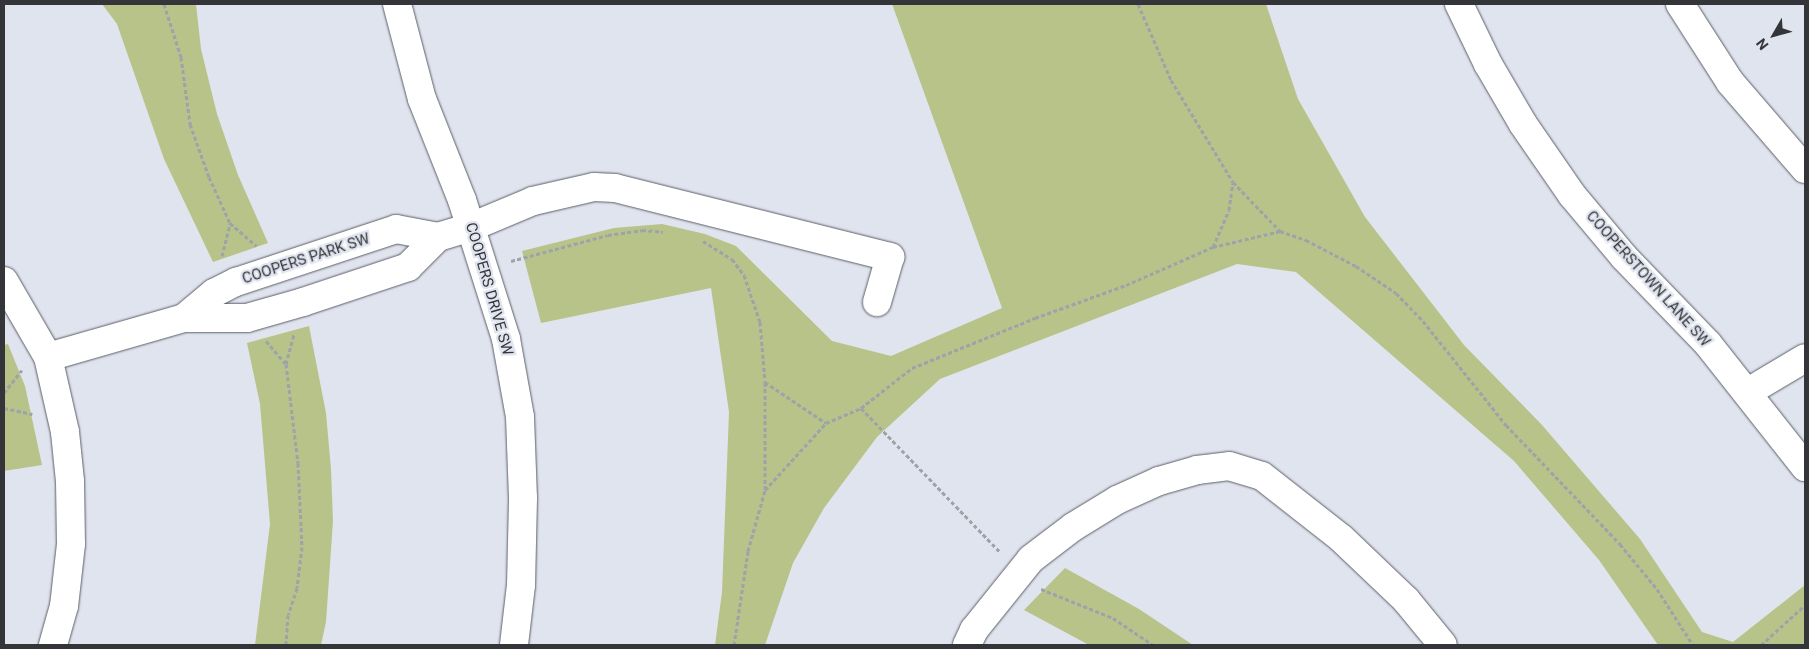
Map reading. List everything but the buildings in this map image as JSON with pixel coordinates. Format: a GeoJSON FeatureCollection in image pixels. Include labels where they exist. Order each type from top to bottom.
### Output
{"type":"FeatureCollection","features":[{"type":"Feature","properties":{"kind":"street","name":"COOPERS DRIVE SW"},"geometry":{"type":"LineString","coordinates":[[397,4],[422,99],[471,227],[506,339],[520,417],[521,585],[514,645]]}},
{"type":"Feature","properties":{"kind":"street","name":"COOPERSTOWN LANE SW"},"geometry":{"type":"LineString","coordinates":[[1459,4],[1488,64],[1523,124],[1572,195],[1624,258],[1708,344],[1748,392],[1805,467]]}},
{"type":"Feature","properties":{"kind":"street"},"geometry":{"type":"LineString","coordinates":[[1680,4],[1730,82],[1805,169]]}},
{"type":"Feature","properties":{"kind":"street","name":"COOPERS PARK SW"},"geometry":{"type":"LineString","coordinates":[[184,318],[214,293],[279,267],[396,229],[438,236],[471,227],[532,201],[594,187],[615,188],[890,258],[878,302]]}},
{"type":"Feature","properties":{"kind":"street","name":"COOPERS PARK SW"},"geometry":{"type":"LineString","coordinates":[[48,357],[184,318],[247,318],[303,302],[408,267],[438,236]]}},
{"type":"Feature","properties":{"kind":"street"},"geometry":{"type":"LineString","coordinates":[[4,281],[48,357],[65,432],[70,482],[71,544],[64,606],[53,645]]}},
{"type":"Feature","properties":{"kind":"street"},"geometry":{"type":"LineString","coordinates":[[1748,392],[1805,358]]}},
{"type":"Feature","properties":{"kind":"street"},"geometry":{"type":"LineString","coordinates":[[966,645],[974,630],[1031,558],[1073,527],[1117,500],[1159,482],[1197,470],[1229,466],[1244,468],[1262,476],[1341,538],[1406,600],[1443,645]]}},
{"type":"Feature","properties":{"kind":"path"},"geometry":{"type":"LineString","coordinates":[[164,4],[181,57],[190,124],[230,223],[279,267]]}},
{"type":"Feature","properties":{"kind":"path"},"geometry":{"type":"LineString","coordinates":[[1138,4],[1171,80],[1233,182],[1280,231],[1306,240],[1356,266],[1396,294],[1423,321],[1506,425],[1620,544],[1657,588],[1693,645]]}},
{"type":"Feature","properties":{"kind":"path"},"geometry":{"type":"LineString","coordinates":[[1213,247],[1229,210],[1233,182]]}},
{"type":"Feature","properties":{"kind":"path"},"geometry":{"type":"LineString","coordinates":[[485,268],[608,236],[642,230],[670,232]]}},
{"type":"Feature","properties":{"kind":"path"},"geometry":{"type":"LineString","coordinates":[[765,490],[826,423],[861,408],[912,368],[1035,318],[1126,285],[1213,247],[1280,231]]}},
{"type":"Feature","properties":{"kind":"path"},"geometry":{"type":"LineString","coordinates":[[695,238],[732,259],[744,274],[760,322],[765,382],[765,490],[748,550],[734,645]]}},
{"type":"Feature","properties":{"kind":"path"},"geometry":{"type":"LineString","coordinates":[[286,364],[298,462],[302,547],[286,645]]}},
{"type":"Feature","properties":{"kind":"path"},"geometry":{"type":"LineString","coordinates":[[765,382],[826,423]]}},
{"type":"Feature","properties":{"kind":"path"},"geometry":{"type":"LineString","coordinates":[[861,408],[1020,572],[1038,588],[1112,618],[1153,645]]}},
{"type":"Feature","properties":{"kind":"path"},"geometry":{"type":"LineString","coordinates":[[1761,645],[1805,605]]}},
{"type":"Feature","properties":{"kind":"green space"},"geometry":{"type":"Polygon","coordinates":[[[102,4],[196,4],[201,49],[217,114],[238,175],[268,243],[213,262],[164,159],[117,24],[102,4]]]}},
{"type":"Feature","properties":{"kind":"green space"},"geometry":{"type":"Polygon","coordinates":[[[892,4],[1266,4],[1298,99],[1365,217],[1464,345],[1542,425],[1640,539],[1702,632],[1733,642],[1805,585],[1805,645],[1658,645],[1599,560],[1514,461],[1296,272],[1237,264],[940,379],[877,437],[824,508],[793,563],[765,645],[715,645],[722,592],[729,412],[711,288],[541,323],[522,251],[614,228],[662,224],[705,234],[736,246],[832,341],[891,356],[1002,308],[892,4]]]}},
{"type":"Feature","properties":{"kind":"green space"},"geometry":{"type":"Polygon","coordinates":[[[309,326],[326,413],[331,469],[333,521],[326,622],[321,645],[255,645],[270,524],[260,404],[247,343],[309,326]]]}},
{"type":"Feature","properties":{"kind":"green space"},"geometry":{"type":"Polygon","coordinates":[[[8,344],[25,386],[42,465],[4,471],[4,345],[8,344]]]}},
{"type":"Feature","properties":{"kind":"green space"},"geometry":{"type":"Polygon","coordinates":[[[1065,568],[1139,609],[1193,645],[1089,645],[1024,610],[1065,568]]]}}]}
